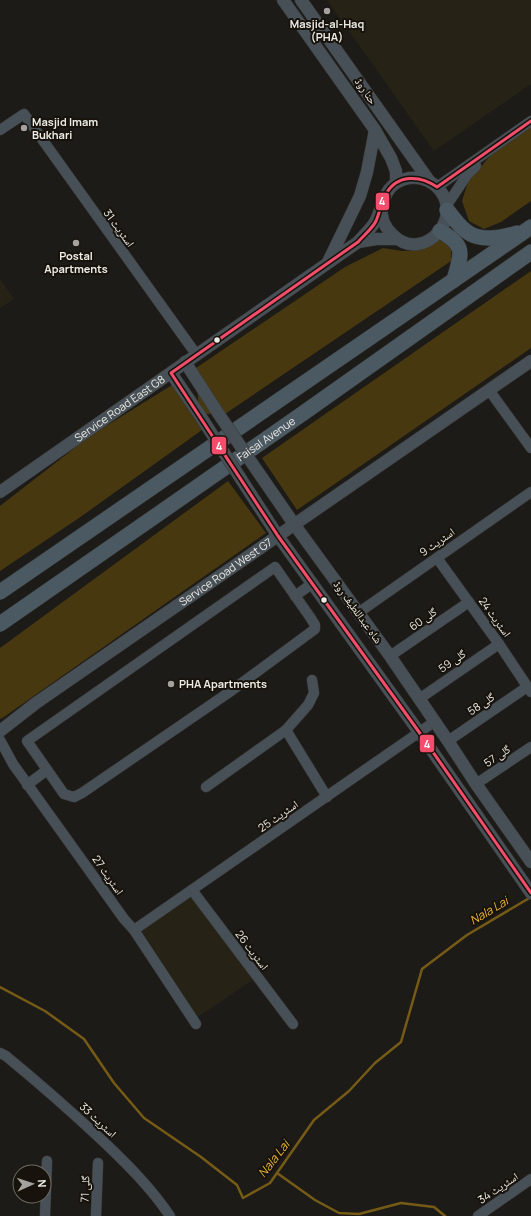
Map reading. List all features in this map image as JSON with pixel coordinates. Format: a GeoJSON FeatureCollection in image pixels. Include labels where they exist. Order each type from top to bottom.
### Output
{"type":"FeatureCollection","features":[{"type":"Feature","properties":{"kind":"main road"},"geometry":{"type":"LineString","coordinates":[[447,207],[467,232],[476,235],[489,238],[500,237],[529,228]]}},
{"type":"Feature","properties":{"kind":"main road"},"geometry":{"type":"LineString","coordinates":[[0,592],[529,228]]}},
{"type":"Feature","properties":{"kind":"main road"},"geometry":{"type":"LineString","coordinates":[[440,231],[453,238],[458,244],[460,250],[460,258],[454,280]]}},
{"type":"Feature","properties":{"kind":"main road","name":"Faisal Avenue"},"geometry":{"type":"LineString","coordinates":[[0,624],[527,258]]}},
{"type":"Feature","properties":{"kind":"street","name":"حنا روڈ"},"geometry":{"type":"LineString","coordinates":[[283,0],[375,130],[391,158],[396,171],[396,183]]}},
{"type":"Feature","properties":{"kind":"street","name":"حنا روڈ"},"geometry":{"type":"LineString","coordinates":[[301,0],[434,185]]}},
{"type":"Feature","properties":{"kind":"street","name":"اسٹریٹ 31"},"geometry":{"type":"LineString","coordinates":[[0,130],[24,114],[196,354]]}},
{"type":"Feature","properties":{"kind":"street"},"geometry":{"type":"LineString","coordinates":[[434,185],[531,121]]}},
{"type":"Feature","properties":{"kind":"street"},"geometry":{"type":"LineString","coordinates":[[328,264],[360,196],[367,172],[375,130]]}},
{"type":"Feature","properties":{"kind":"street"},"geometry":{"type":"LineString","coordinates":[[447,207],[467,175],[492,148]]}},
{"type":"Feature","properties":{"kind":"street"},"geometry":{"type":"LineString","coordinates":[[407,178],[419,178],[434,185],[442,192],[447,207],[446,221],[440,231],[431,239],[420,243],[407,243],[396,238],[389,232],[383,223],[381,208],[386,194],[396,183],[407,178]]}},
{"type":"Feature","properties":{"kind":"street","name":"Service Road East G8"},"geometry":{"type":"LineString","coordinates":[[1,490],[358,242],[375,223],[381,208]]}},
{"type":"Feature","properties":{"kind":"street"},"geometry":{"type":"LineString","coordinates":[[358,242],[396,238]]}},
{"type":"Feature","properties":{"kind":"street","name":"Service Road West G7"},"geometry":{"type":"LineString","coordinates":[[0,731],[36,703],[531,361]]}},
{"type":"Feature","properties":{"kind":"street","name":"شاہ عبداللطیف روڈ"},"geometry":{"type":"LineString","coordinates":[[185,362],[256,469],[390,656],[528,859]]}},
{"type":"Feature","properties":{"kind":"street","name":"شاہ عبداللطیف روڈ"},"geometry":{"type":"LineString","coordinates":[[171,373],[278,536],[419,732],[531,893]]}},
{"type":"Feature","properties":{"kind":"street"},"geometry":{"type":"LineString","coordinates":[[490,390],[531,448]]}},
{"type":"Feature","properties":{"kind":"street","name":"اسٹریٹ 9"},"geometry":{"type":"LineString","coordinates":[[358,613],[531,492]]}},
{"type":"Feature","properties":{"kind":"street","name":"اسٹریٹ 24"},"geometry":{"type":"LineString","coordinates":[[436,558],[499,644],[529,689]]}},
{"type":"Feature","properties":{"kind":"street"},"geometry":{"type":"LineString","coordinates":[[275,567],[315,625],[315,629],[231,691],[74,797],[64,794],[47,770],[27,741],[275,567]]}},
{"type":"Feature","properties":{"kind":"street"},"geometry":{"type":"LineString","coordinates":[[295,596],[313,583]]}},
{"type":"Feature","properties":{"kind":"street","name":"گلی 60"},"geometry":{"type":"LineString","coordinates":[[390,656],[469,602]]}},
{"type":"Feature","properties":{"kind":"street","name":"گلی 59"},"geometry":{"type":"LineString","coordinates":[[419,699],[499,644]]}},
{"type":"Feature","properties":{"kind":"street"},"geometry":{"type":"LineString","coordinates":[[206,788],[286,730],[308,705],[314,693],[312,680]]}},
{"type":"Feature","properties":{"kind":"street","name":"گلی 58"},"geometry":{"type":"LineString","coordinates":[[448,741],[529,689]]}},
{"type":"Feature","properties":{"kind":"street","name":"اسٹریٹ 25"},"geometry":{"type":"LineString","coordinates":[[134,930],[434,722]]}},
{"type":"Feature","properties":{"kind":"street"},"geometry":{"type":"LineString","coordinates":[[286,730],[327,797]]}},
{"type":"Feature","properties":{"kind":"street","name":"اسٹریٹ 27"},"geometry":{"type":"LineString","coordinates":[[0,740],[13,764],[124,919],[134,930],[196,1024]]}},
{"type":"Feature","properties":{"kind":"street","name":"گلی 57"},"geometry":{"type":"LineString","coordinates":[[476,784],[531,747]]}},
{"type":"Feature","properties":{"kind":"street"},"geometry":{"type":"LineString","coordinates":[[27,784],[47,770]]}},
{"type":"Feature","properties":{"kind":"street","name":"اسٹریٹ 26"},"geometry":{"type":"LineString","coordinates":[[192,890],[293,1024]]}},
{"type":"Feature","properties":{"kind":"street","name":"اسٹریٹ 33"},"geometry":{"type":"LineString","coordinates":[[0,1053],[6,1056],[63,1104],[133,1170],[157,1197],[170,1216]]}},
{"type":"Feature","properties":{"kind":"street"},"geometry":{"type":"LineString","coordinates":[[45,1216],[47,1162]]}},
{"type":"Feature","properties":{"kind":"street","name":"گلی 71"},"geometry":{"type":"LineString","coordinates":[[96,1216],[98,1163]]}},
{"type":"Feature","properties":{"kind":"street","name":"اسٹریٹ 34"},"geometry":{"type":"LineString","coordinates":[[478,1216],[531,1179]]}},
{"type":"Feature","properties":{"kind":"shaded area"},"geometry":{"type":"Polygon","coordinates":[[[327,0],[531,0],[531,84],[434,151],[327,0]]]}},
{"type":"Feature","properties":{"kind":"shaded area"},"geometry":{"type":"Polygon","coordinates":[[[531,124],[531,201],[501,222],[484,229],[469,221],[462,201],[468,182],[495,150],[531,124]]]}},
{"type":"Feature","properties":{"kind":"shaded area"},"geometry":{"type":"Polygon","coordinates":[[[439,240],[451,243],[451,261],[225,414],[199,414],[196,368],[345,267],[383,248],[402,251],[421,250],[439,240]]]}},
{"type":"Feature","properties":{"kind":"shaded area"},"geometry":{"type":"Polygon","coordinates":[[[531,271],[531,348],[297,510],[262,458],[531,271]]]}},
{"type":"Feature","properties":{"kind":"shaded area"},"geometry":{"type":"Polygon","coordinates":[[[0,279],[14,299],[0,308],[0,279]]]}},
{"type":"Feature","properties":{"kind":"shaded area"},"geometry":{"type":"Polygon","coordinates":[[[172,385],[202,430],[79,518],[0,571],[0,506],[90,436],[172,385]]]}},
{"type":"Feature","properties":{"kind":"shaded area"},"geometry":{"type":"Polygon","coordinates":[[[228,481],[266,533],[1,719],[0,648],[228,481]]]}},
{"type":"Feature","properties":{"kind":"shaded area"},"geometry":{"type":"Polygon","coordinates":[[[191,896],[254,979],[198,1017],[141,930],[191,896]]]}},
{"type":"Feature","properties":{"kind":"waterway","name":"Nala Lai"},"geometry":{"type":"LineString","coordinates":[[0,987],[45,1011],[84,1039],[114,1083],[144,1118],[201,1157],[237,1185],[243,1198],[270,1183],[314,1120],[349,1091],[375,1063],[401,1042],[422,969],[467,935],[531,897]]}},
{"type":"Feature","properties":{"kind":"waterway"},"geometry":{"type":"LineString","coordinates":[[277,1173],[315,1200],[339,1213],[359,1214],[401,1203],[434,1207],[445,1216]]}},
{"type":"Feature","properties":{"kind":"transit line","name":"4"},"geometry":{"type":"LineString","coordinates":[[531,121],[437,187],[423,180],[409,178],[396,183],[384,197],[374,224],[358,242],[171,373],[278,536],[419,732],[531,893]]}},
{"type":"Feature","properties":{"kind":"place","name":"Masjid-al-Haq (PHA)"},"geometry":{"type":"Point","coordinates":[327,11]}},
{"type":"Feature","properties":{"kind":"place","name":"Masjid Imam Bukhari"},"geometry":{"type":"Point","coordinates":[24,128]}},
{"type":"Feature","properties":{"kind":"place","name":"Postal Apartments"},"geometry":{"type":"Point","coordinates":[76,243]}},
{"type":"Feature","properties":{"kind":"place","name":"PHA Apartments"},"geometry":{"type":"Point","coordinates":[171,684]}}]}
